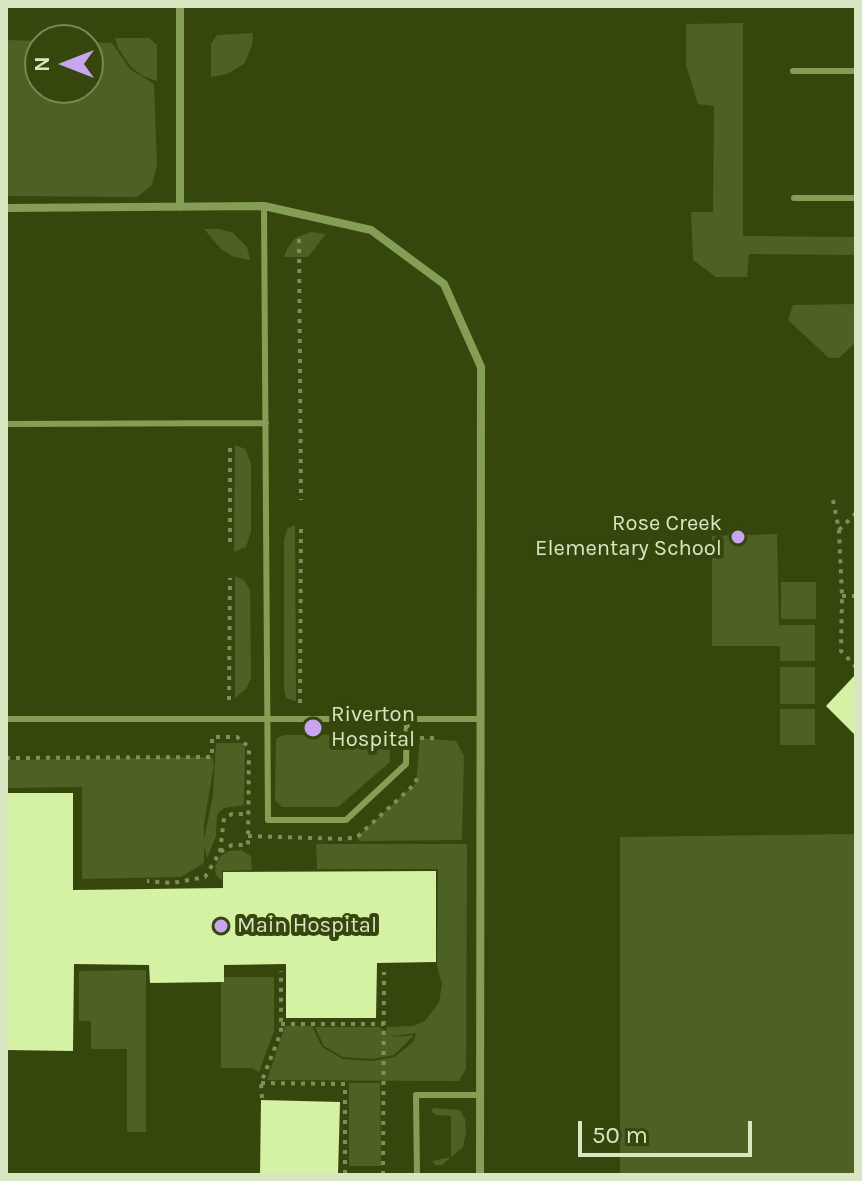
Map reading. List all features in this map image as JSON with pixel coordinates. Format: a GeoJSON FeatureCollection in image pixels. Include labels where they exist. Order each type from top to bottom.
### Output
{"type":"FeatureCollection","features":[{"type":"Feature","properties":{"kind":"street"},"geometry":{"type":"LineString","coordinates":[[180,6],[180,207]]}},
{"type":"Feature","properties":{"kind":"street"},"geometry":{"type":"LineString","coordinates":[[6,208],[264,206],[371,230],[444,284],[481,367],[480,1175]]}},
{"type":"Feature","properties":{"kind":"lane"},"geometry":{"type":"LineString","coordinates":[[793,71],[856,71]]}},
{"type":"Feature","properties":{"kind":"lane"},"geometry":{"type":"LineString","coordinates":[[794,198],[856,198]]}},
{"type":"Feature","properties":{"kind":"lane"},"geometry":{"type":"LineString","coordinates":[[264,206],[268,820],[346,820],[406,764],[407,721]]}},
{"type":"Feature","properties":{"kind":"lane"},"geometry":{"type":"LineString","coordinates":[[6,424],[266,423]]}},
{"type":"Feature","properties":{"kind":"lane"},"geometry":{"type":"LineString","coordinates":[[6,719],[480,719]]}},
{"type":"Feature","properties":{"kind":"lane"},"geometry":{"type":"LineString","coordinates":[[417,1175],[416,1095],[480,1095]]}},
{"type":"Feature","properties":{"kind":"path"},"geometry":{"type":"LineString","coordinates":[[299,239],[301,500]]}},
{"type":"Feature","properties":{"kind":"path"},"geometry":{"type":"LineString","coordinates":[[230,448],[230,547]]}},
{"type":"Feature","properties":{"kind":"path"},"geometry":{"type":"LineString","coordinates":[[833,500],[839,530],[841,651],[856,667]]}},
{"type":"Feature","properties":{"kind":"path"},"geometry":{"type":"LineString","coordinates":[[839,530],[856,513]]}},
{"type":"Feature","properties":{"kind":"path"},"geometry":{"type":"LineString","coordinates":[[300,703],[301,526]]}},
{"type":"Feature","properties":{"kind":"path"},"geometry":{"type":"LineString","coordinates":[[229,700],[230,578]]}},
{"type":"Feature","properties":{"kind":"path"},"geometry":{"type":"LineString","coordinates":[[842,596],[856,596]]}},
{"type":"Feature","properties":{"kind":"path"},"geometry":{"type":"LineString","coordinates":[[6,758],[212,757],[212,737],[237,737],[249,747],[248,845],[232,845],[220,852]]}},
{"type":"Feature","properties":{"kind":"path"},"geometry":{"type":"LineString","coordinates":[[147,881],[173,883],[205,877],[220,852],[224,818],[232,814],[249,814]]}},
{"type":"Feature","properties":{"kind":"path"},"geometry":{"type":"LineString","coordinates":[[262,1098],[261,1083],[281,1032],[281,971]]}},
{"type":"Feature","properties":{"kind":"path"},"geometry":{"type":"LineString","coordinates":[[383,1175],[384,972]]}},
{"type":"Feature","properties":{"kind":"path"},"geometry":{"type":"LineString","coordinates":[[281,1024],[384,1024]]}},
{"type":"Feature","properties":{"kind":"path"},"geometry":{"type":"LineString","coordinates":[[261,1083],[345,1084],[345,1175]]}},
{"type":"Feature","properties":{"kind":"green space"},"geometry":{"type":"Polygon","coordinates":[[[743,23],[743,236],[856,237],[856,255],[749,254],[747,277],[716,277],[693,260],[691,212],[713,212],[714,106],[698,104],[686,65],[686,24],[743,23]]]}},
{"type":"Feature","properties":{"kind":"green space"},"geometry":{"type":"Polygon","coordinates":[[[253,33],[252,46],[244,64],[227,74],[211,77],[211,44],[217,35],[253,33]]]}},
{"type":"Feature","properties":{"kind":"green space"},"geometry":{"type":"Polygon","coordinates":[[[115,38],[149,38],[157,45],[157,81],[131,67],[115,38]]]}},
{"type":"Feature","properties":{"kind":"green space"},"geometry":{"type":"Polygon","coordinates":[[[6,40],[24,41],[24,104],[104,104],[104,43],[112,43],[130,69],[154,84],[157,165],[152,185],[137,197],[6,196],[6,40]]]}},
{"type":"Feature","properties":{"kind":"green space"},"geometry":{"type":"Polygon","coordinates":[[[204,229],[233,233],[247,247],[250,260],[234,257],[221,249],[204,229]]]}},
{"type":"Feature","properties":{"kind":"green space"},"geometry":{"type":"Polygon","coordinates":[[[311,232],[326,234],[308,257],[284,257],[295,238],[311,232]]]}},
{"type":"Feature","properties":{"kind":"green space"},"geometry":{"type":"Polygon","coordinates":[[[856,304],[856,342],[839,358],[829,358],[788,320],[793,305],[856,304]]]}},
{"type":"Feature","properties":{"kind":"green space"},"geometry":{"type":"Polygon","coordinates":[[[235,445],[245,449],[251,463],[251,532],[246,547],[234,552],[235,445]]]}},
{"type":"Feature","properties":{"kind":"green space"},"geometry":{"type":"Polygon","coordinates":[[[295,525],[296,701],[286,698],[284,688],[284,540],[287,529],[295,525]]]}},
{"type":"Feature","properties":{"kind":"green space"},"geometry":{"type":"Polygon","coordinates":[[[777,534],[779,629],[780,625],[815,625],[815,661],[780,661],[780,646],[712,646],[712,536],[777,534]]]}},
{"type":"Feature","properties":{"kind":"green space"},"geometry":{"type":"Polygon","coordinates":[[[235,576],[244,580],[250,590],[251,678],[246,689],[235,698],[235,576]]]}},
{"type":"Feature","properties":{"kind":"green space"},"geometry":{"type":"Polygon","coordinates":[[[781,582],[816,582],[816,619],[781,619],[781,582]]]}},
{"type":"Feature","properties":{"kind":"green space"},"geometry":{"type":"Polygon","coordinates":[[[780,667],[815,667],[815,704],[780,704],[780,667]]]}},
{"type":"Feature","properties":{"kind":"green space"},"geometry":{"type":"Polygon","coordinates":[[[780,709],[815,709],[815,745],[780,745],[780,709]]]}},
{"type":"Feature","properties":{"kind":"green space"},"geometry":{"type":"Polygon","coordinates":[[[284,735],[384,735],[389,740],[390,762],[338,807],[282,807],[275,800],[276,739],[284,735]]]}},
{"type":"Feature","properties":{"kind":"green space"},"geometry":{"type":"Polygon","coordinates":[[[420,738],[456,741],[464,756],[462,840],[359,841],[357,837],[416,783],[420,738]]]}},
{"type":"Feature","properties":{"kind":"green space"},"geometry":{"type":"Polygon","coordinates":[[[216,743],[242,743],[245,748],[244,805],[224,808],[217,814],[216,836],[207,858],[204,846],[204,863],[181,877],[82,879],[82,787],[6,788],[6,760],[212,757],[214,765],[204,840],[213,795],[216,743]]]}},
{"type":"Feature","properties":{"kind":"green space"},"geometry":{"type":"Polygon","coordinates":[[[856,834],[856,1175],[620,1175],[620,837],[856,834]]]}},
{"type":"Feature","properties":{"kind":"green space"},"geometry":{"type":"Polygon","coordinates":[[[316,844],[467,844],[466,1069],[459,1081],[267,1080],[285,1026],[312,1026],[322,1047],[343,1059],[372,1061],[395,1057],[414,1041],[416,1033],[395,1036],[386,1032],[387,1027],[413,1026],[425,1021],[439,1002],[442,984],[437,966],[438,869],[317,869],[316,844]]]}},
{"type":"Feature","properties":{"kind":"green space"},"geometry":{"type":"Polygon","coordinates":[[[241,850],[251,856],[252,870],[222,871],[222,881],[216,875],[215,866],[221,856],[229,851],[241,850]]]}},
{"type":"Feature","properties":{"kind":"green space"},"geometry":{"type":"Polygon","coordinates":[[[146,970],[146,1132],[127,1132],[127,1049],[91,1049],[91,1021],[79,1021],[79,971],[146,970]]]}},
{"type":"Feature","properties":{"kind":"green space"},"geometry":{"type":"Polygon","coordinates":[[[221,977],[274,977],[274,1031],[259,1072],[252,1068],[221,1068],[221,977]]]}},
{"type":"Feature","properties":{"kind":"green space"},"geometry":{"type":"Polygon","coordinates":[[[315,1027],[379,1027],[395,1037],[414,1035],[394,1055],[372,1059],[343,1057],[324,1046],[315,1027]]]}},
{"type":"Feature","properties":{"kind":"green space"},"geometry":{"type":"Polygon","coordinates":[[[349,1083],[380,1083],[381,1166],[349,1166],[349,1083]]]}},
{"type":"Feature","properties":{"kind":"green space"},"geometry":{"type":"Polygon","coordinates":[[[433,1108],[460,1110],[465,1119],[463,1147],[442,1165],[435,1165],[432,1161],[451,1157],[451,1116],[436,1115],[432,1112],[433,1108]]]}},
{"type":"Feature","properties":{"kind":"building"},"geometry":{"type":"Polygon","coordinates":[[[856,674],[856,736],[826,706],[856,674]]]}},
{"type":"Feature","properties":{"kind":"building","name":"Main Hospital"},"geometry":{"type":"Polygon","coordinates":[[[6,793],[73,793],[73,890],[223,888],[223,872],[436,871],[436,962],[377,963],[376,1018],[286,1018],[286,964],[224,965],[224,982],[150,983],[149,965],[74,964],[73,1051],[6,1050],[6,793]]]}},
{"type":"Feature","properties":{"kind":"building"},"geometry":{"type":"Polygon","coordinates":[[[261,1100],[340,1102],[338,1175],[260,1175],[261,1100]]]}},
{"type":"Feature","properties":{"kind":"place","name":"Rose Creek Elementary School"},"geometry":{"type":"Point","coordinates":[738,537]}},
{"type":"Feature","properties":{"kind":"place","name":"Riverton Hospital"},"geometry":{"type":"Point","coordinates":[313,728]}},
{"type":"Feature","properties":{"kind":"place","name":"Main Hospital"},"geometry":{"type":"Point","coordinates":[221,926]}}]}
